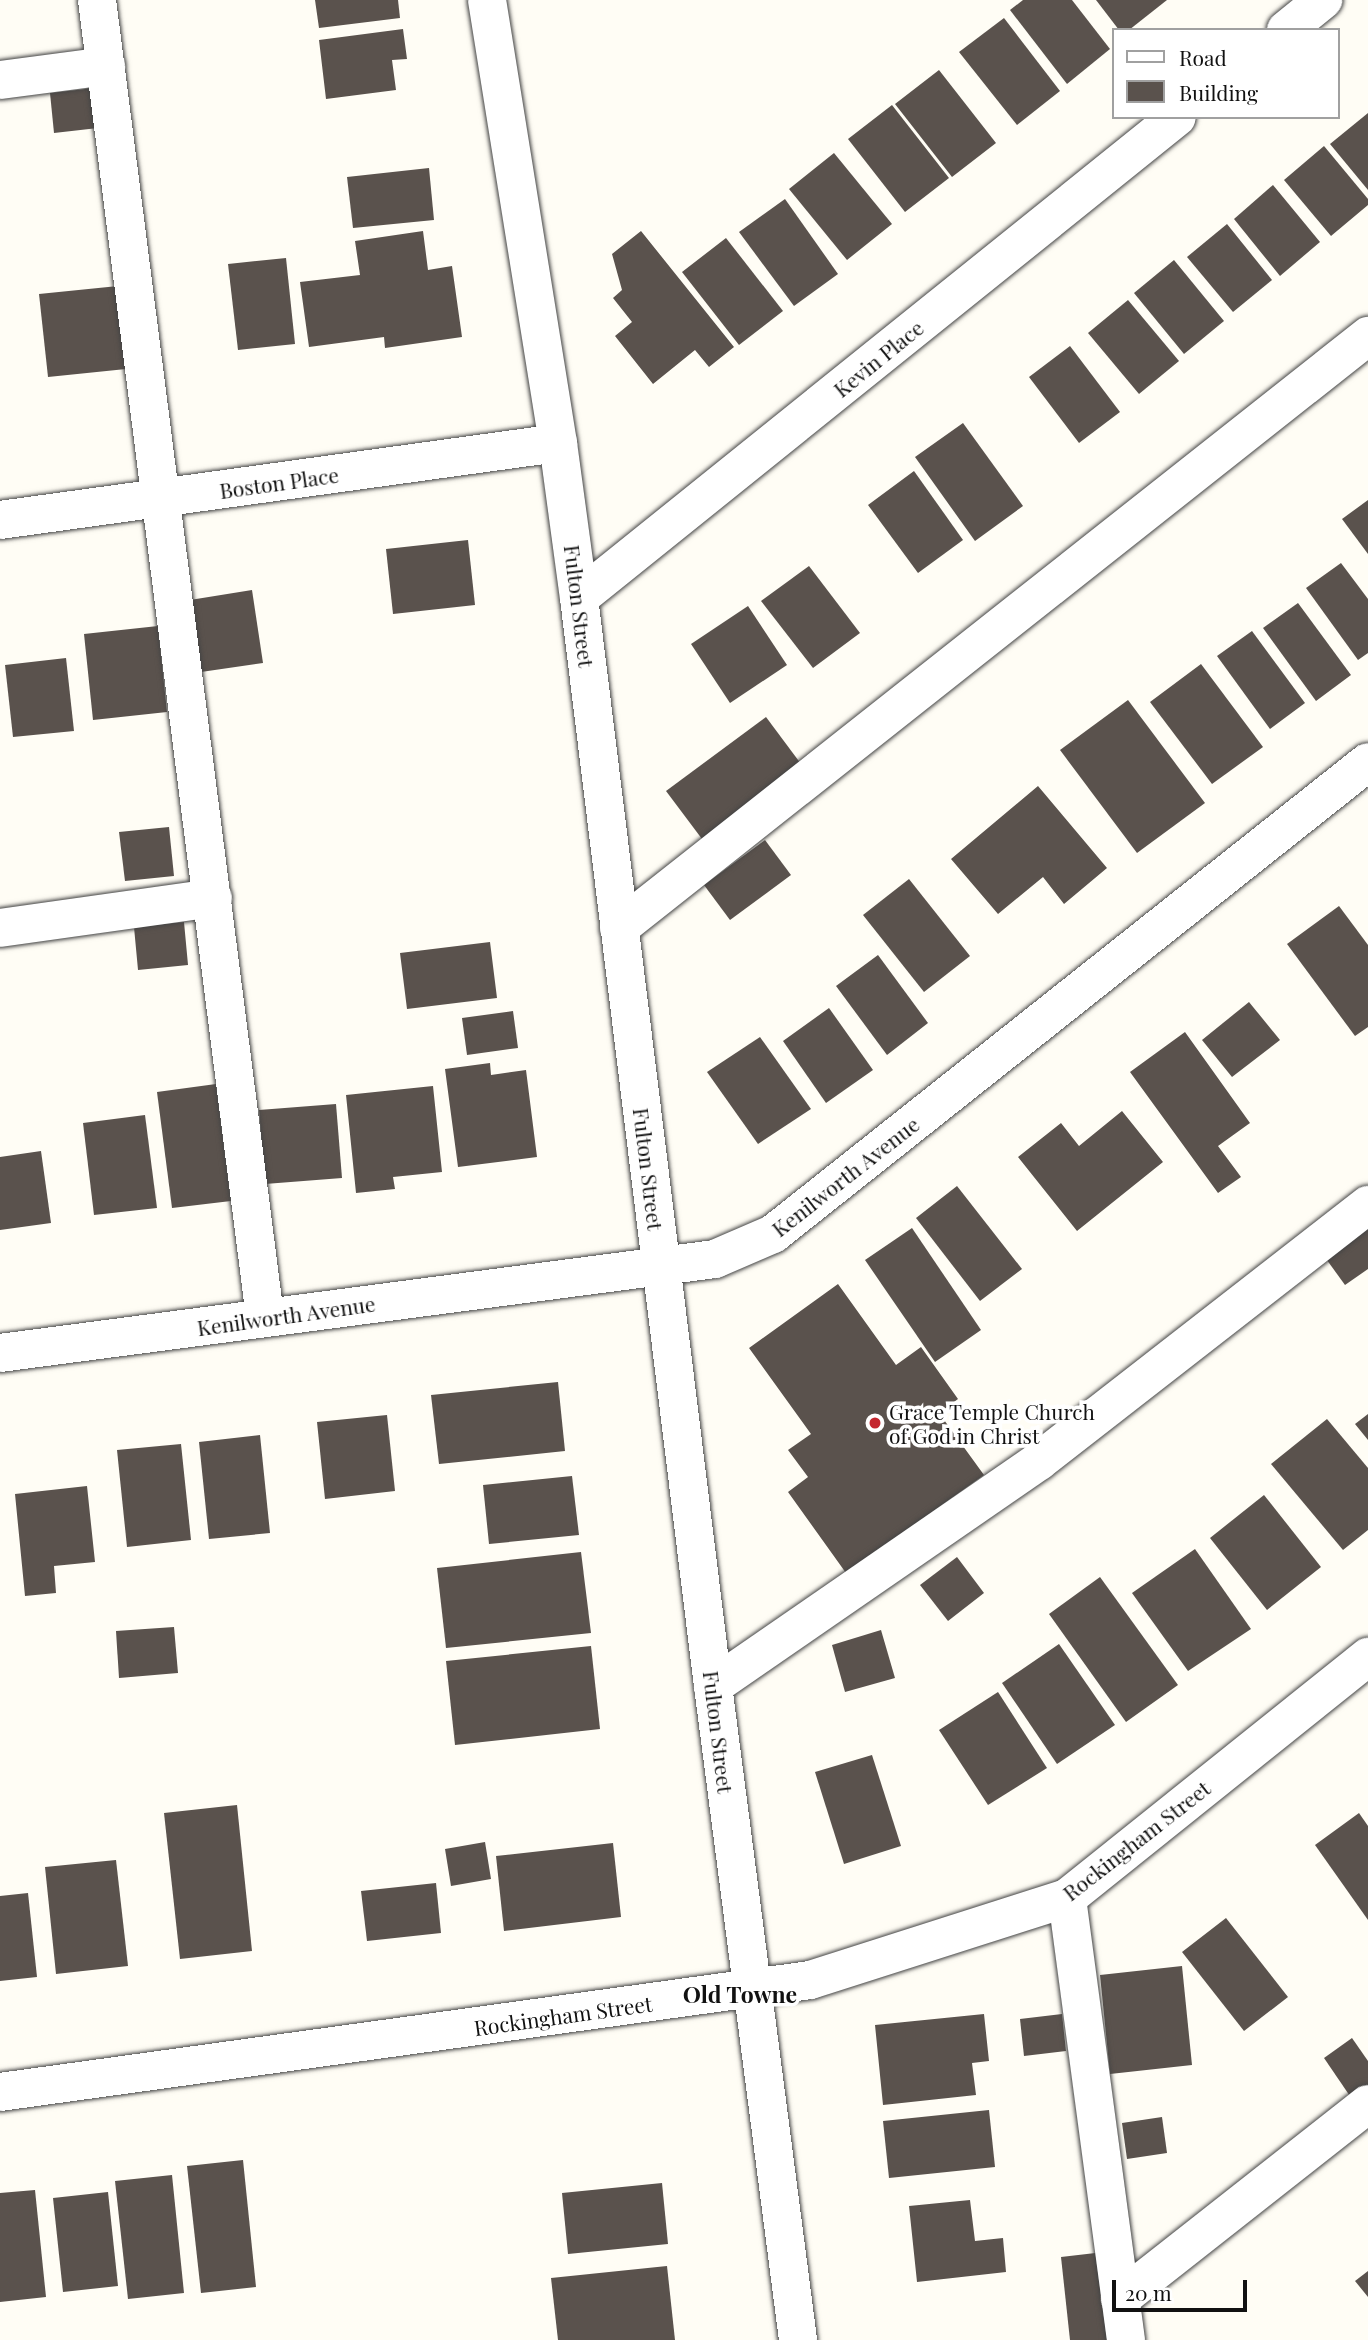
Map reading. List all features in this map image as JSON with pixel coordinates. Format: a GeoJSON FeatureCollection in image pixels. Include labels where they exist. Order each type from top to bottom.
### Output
{"type":"FeatureCollection","features":[{"type":"Feature","properties":{"kind":"street"},"geometry":{"type":"LineString","coordinates":[[97,0],[265,1317]]}},
{"type":"Feature","properties":{"kind":"street","name":"Fulton Street"},"geometry":{"type":"LineString","coordinates":[[487,0],[558,443],[579,598],[751,1989],[798,2340]]}},
{"type":"Feature","properties":{"kind":"street"},"geometry":{"type":"LineString","coordinates":[[1288,28],[1323,0]]}},
{"type":"Feature","properties":{"kind":"street"},"geometry":{"type":"LineString","coordinates":[[0,80],[106,66]]}},
{"type":"Feature","properties":{"kind":"street","name":"Kevin Place"},"geometry":{"type":"LineString","coordinates":[[579,598],[1175,119]]}},
{"type":"Feature","properties":{"kind":"street"},"geometry":{"type":"LineString","coordinates":[[619,928],[1368,336]]}},
{"type":"Feature","properties":{"kind":"street","name":"Boston Place"},"geometry":{"type":"LineString","coordinates":[[0,520],[558,443]]}},
{"type":"Feature","properties":{"kind":"street","name":"Kenilworth Avenue"},"geometry":{"type":"LineString","coordinates":[[0,1353],[715,1259],[773,1234],[1368,762]]}},
{"type":"Feature","properties":{"kind":"street"},"geometry":{"type":"LineString","coordinates":[[0,928],[213,898]]}},
{"type":"Feature","properties":{"kind":"street"},"geometry":{"type":"LineString","coordinates":[[713,1686],[1039,1461],[1368,1205]]}},
{"type":"Feature","properties":{"kind":"street","name":"Rockingham Street"},"geometry":{"type":"LineString","coordinates":[[0,2092],[810,1980],[1067,1898],[1368,1657]]}},
{"type":"Feature","properties":{"kind":"street"},"geometry":{"type":"LineString","coordinates":[[1067,1898],[1126,2340]]}},
{"type":"Feature","properties":{"kind":"street"},"geometry":{"type":"LineString","coordinates":[[1120,2299],[1368,2104]]}},
{"type":"Feature","properties":{"kind":"building"},"geometry":{"type":"Polygon","coordinates":[[[315,0],[398,0],[400,18],[319,28],[315,0]]]}},
{"type":"Feature","properties":{"kind":"building"},"geometry":{"type":"Polygon","coordinates":[[[1023,0],[1072,0],[1110,49],[1067,84],[1010,10],[1023,0]]]}},
{"type":"Feature","properties":{"kind":"building"},"geometry":{"type":"Polygon","coordinates":[[[1096,0],[1167,0],[1132,28],[1117,28],[1096,0]]]}},
{"type":"Feature","properties":{"kind":"building"},"geometry":{"type":"Polygon","coordinates":[[[1004,18],[1060,91],[1017,125],[959,52],[1004,18]]]}},
{"type":"Feature","properties":{"kind":"building"},"geometry":{"type":"Polygon","coordinates":[[[403,29],[407,59],[392,60],[396,90],[326,99],[319,40],[403,29]]]}},
{"type":"Feature","properties":{"kind":"building"},"geometry":{"type":"Polygon","coordinates":[[[939,70],[996,143],[952,177],[895,104],[939,70]]]}},
{"type":"Feature","properties":{"kind":"building"},"geometry":{"type":"Polygon","coordinates":[[[94,88],[98,128],[54,133],[50,93],[94,88]]]}},
{"type":"Feature","properties":{"kind":"building"},"geometry":{"type":"Polygon","coordinates":[[[892,105],[949,178],[905,212],[848,139],[892,105]]]}},
{"type":"Feature","properties":{"kind":"building"},"geometry":{"type":"Polygon","coordinates":[[[1368,113],[1368,190],[1330,144],[1368,113]]]}},
{"type":"Feature","properties":{"kind":"building"},"geometry":{"type":"Polygon","coordinates":[[[1324,146],[1368,199],[1368,205],[1331,236],[1284,180],[1324,146]]]}},
{"type":"Feature","properties":{"kind":"building"},"geometry":{"type":"Polygon","coordinates":[[[834,153],[892,224],[847,260],[789,189],[834,153]]]}},
{"type":"Feature","properties":{"kind":"building"},"geometry":{"type":"Polygon","coordinates":[[[429,168],[434,220],[353,228],[347,177],[429,168]]]}},
{"type":"Feature","properties":{"kind":"building"},"geometry":{"type":"Polygon","coordinates":[[[1273,185],[1320,242],[1280,276],[1234,219],[1273,185]]]}},
{"type":"Feature","properties":{"kind":"building"},"geometry":{"type":"Polygon","coordinates":[[[785,199],[838,274],[794,306],[739,232],[785,199]]]}},
{"type":"Feature","properties":{"kind":"building"},"geometry":{"type":"Polygon","coordinates":[[[1227,224],[1272,280],[1233,312],[1187,257],[1227,224]]]}},
{"type":"Feature","properties":{"kind":"building"},"geometry":{"type":"Polygon","coordinates":[[[423,231],[428,270],[452,266],[462,337],[385,348],[384,337],[309,347],[300,282],[360,275],[355,241],[423,231]]]}},
{"type":"Feature","properties":{"kind":"building"},"geometry":{"type":"Polygon","coordinates":[[[641,231],[734,347],[709,367],[695,350],[653,384],[615,336],[632,322],[613,298],[622,290],[612,254],[641,231]]]}},
{"type":"Feature","properties":{"kind":"building"},"geometry":{"type":"Polygon","coordinates":[[[726,238],[783,311],[739,345],[682,272],[726,238]]]}},
{"type":"Feature","properties":{"kind":"building"},"geometry":{"type":"Polygon","coordinates":[[[286,258],[295,344],[238,350],[228,264],[286,258]]]}},
{"type":"Feature","properties":{"kind":"building"},"geometry":{"type":"Polygon","coordinates":[[[1174,260],[1224,321],[1184,354],[1134,293],[1174,260]]]}},
{"type":"Feature","properties":{"kind":"building"},"geometry":{"type":"Polygon","coordinates":[[[118,286],[126,369],[48,377],[39,294],[118,286]]]}},
{"type":"Feature","properties":{"kind":"building"},"geometry":{"type":"Polygon","coordinates":[[[1128,300],[1179,361],[1139,394],[1088,333],[1128,300]]]}},
{"type":"Feature","properties":{"kind":"building"},"geometry":{"type":"Polygon","coordinates":[[[1070,346],[1120,412],[1079,443],[1029,377],[1070,346]]]}},
{"type":"Feature","properties":{"kind":"building"},"geometry":{"type":"Polygon","coordinates":[[[963,423],[1023,506],[975,541],[915,457],[963,423]]]}},
{"type":"Feature","properties":{"kind":"building"},"geometry":{"type":"Polygon","coordinates":[[[914,471],[963,540],[918,573],[868,505],[914,471]]]}},
{"type":"Feature","properties":{"kind":"building"},"geometry":{"type":"Polygon","coordinates":[[[1368,500],[1368,554],[1342,519],[1368,500]]]}},
{"type":"Feature","properties":{"kind":"building"},"geometry":{"type":"Polygon","coordinates":[[[468,540],[475,605],[393,614],[386,549],[468,540]]]}},
{"type":"Feature","properties":{"kind":"building"},"geometry":{"type":"Polygon","coordinates":[[[1341,563],[1368,599],[1368,653],[1358,660],[1306,588],[1341,563]]]}},
{"type":"Feature","properties":{"kind":"building"},"geometry":{"type":"Polygon","coordinates":[[[809,566],[860,633],[813,668],[761,601],[809,566]]]}},
{"type":"Feature","properties":{"kind":"building"},"geometry":{"type":"Polygon","coordinates":[[[252,590],[263,663],[201,672],[190,600],[252,590]]]}},
{"type":"Feature","properties":{"kind":"building"},"geometry":{"type":"Polygon","coordinates":[[[1298,603],[1351,675],[1316,701],[1263,628],[1298,603]]]}},
{"type":"Feature","properties":{"kind":"building"},"geometry":{"type":"Polygon","coordinates":[[[748,606],[787,665],[730,703],[691,644],[748,606]]]}},
{"type":"Feature","properties":{"kind":"building"},"geometry":{"type":"Polygon","coordinates":[[[158,626],[167,712],[93,720],[84,634],[158,626]]]}},
{"type":"Feature","properties":{"kind":"building"},"geometry":{"type":"Polygon","coordinates":[[[1252,631],[1305,703],[1270,729],[1217,656],[1252,631]]]}},
{"type":"Feature","properties":{"kind":"building"},"geometry":{"type":"Polygon","coordinates":[[[66,658],[74,731],[13,737],[5,665],[66,658]]]}},
{"type":"Feature","properties":{"kind":"building"},"geometry":{"type":"Polygon","coordinates":[[[1201,664],[1263,747],[1212,784],[1150,702],[1201,664]]]}},
{"type":"Feature","properties":{"kind":"building"},"geometry":{"type":"Polygon","coordinates":[[[1128,700],[1205,803],[1137,853],[1060,750],[1128,700]]]}},
{"type":"Feature","properties":{"kind":"building"},"geometry":{"type":"Polygon","coordinates":[[[766,717],[804,768],[705,843],[666,791],[766,717]]]}},
{"type":"Feature","properties":{"kind":"building"},"geometry":{"type":"Polygon","coordinates":[[[1038,786],[1107,868],[1064,904],[1043,877],[998,914],[951,859],[1038,786]]]}},
{"type":"Feature","properties":{"kind":"building"},"geometry":{"type":"Polygon","coordinates":[[[169,827],[174,876],[125,881],[119,832],[169,827]]]}},
{"type":"Feature","properties":{"kind":"building"},"geometry":{"type":"Polygon","coordinates":[[[765,840],[791,875],[730,920],[704,885],[765,840]]]}},
{"type":"Feature","properties":{"kind":"building"},"geometry":{"type":"Polygon","coordinates":[[[909,879],[970,956],[924,992],[863,915],[909,879]]]}},
{"type":"Feature","properties":{"kind":"building"},"geometry":{"type":"Polygon","coordinates":[[[1339,906],[1368,945],[1368,1027],[1355,1036],[1287,944],[1339,906]]]}},
{"type":"Feature","properties":{"kind":"building"},"geometry":{"type":"Polygon","coordinates":[[[184,922],[188,965],[138,970],[134,927],[184,922]]]}},
{"type":"Feature","properties":{"kind":"building"},"geometry":{"type":"Polygon","coordinates":[[[490,942],[497,998],[407,1009],[400,953],[490,942]]]}},
{"type":"Feature","properties":{"kind":"building"},"geometry":{"type":"Polygon","coordinates":[[[878,955],[928,1023],[887,1055],[836,986],[878,955]]]}},
{"type":"Feature","properties":{"kind":"building"},"geometry":{"type":"Polygon","coordinates":[[[1249,1002],[1280,1040],[1232,1077],[1202,1040],[1249,1002]]]}},
{"type":"Feature","properties":{"kind":"building"},"geometry":{"type":"Polygon","coordinates":[[[829,1008],[873,1070],[826,1103],[783,1041],[829,1008]]]}},
{"type":"Feature","properties":{"kind":"building"},"geometry":{"type":"Polygon","coordinates":[[[513,1011],[518,1048],[467,1055],[462,1018],[513,1011]]]}},
{"type":"Feature","properties":{"kind":"building"},"geometry":{"type":"Polygon","coordinates":[[[1185,1032],[1250,1123],[1218,1146],[1241,1177],[1218,1193],[1130,1072],[1185,1032]]]}},
{"type":"Feature","properties":{"kind":"building"},"geometry":{"type":"Polygon","coordinates":[[[760,1037],[811,1109],[758,1144],[707,1072],[760,1037]]]}},
{"type":"Feature","properties":{"kind":"building"},"geometry":{"type":"Polygon","coordinates":[[[490,1063],[491,1075],[526,1070],[537,1157],[458,1167],[445,1069],[490,1063]]]}},
{"type":"Feature","properties":{"kind":"building"},"geometry":{"type":"Polygon","coordinates":[[[216,1084],[231,1201],[172,1208],[157,1092],[216,1084]]]}},
{"type":"Feature","properties":{"kind":"building"},"geometry":{"type":"Polygon","coordinates":[[[433,1086],[442,1172],[393,1177],[395,1189],[356,1193],[346,1095],[433,1086]]]}},
{"type":"Feature","properties":{"kind":"building"},"geometry":{"type":"Polygon","coordinates":[[[336,1104],[342,1178],[265,1184],[259,1110],[336,1104]]]}},
{"type":"Feature","properties":{"kind":"building"},"geometry":{"type":"Polygon","coordinates":[[[1122,1111],[1163,1162],[1077,1231],[1018,1157],[1061,1123],[1079,1146],[1122,1111]]]}},
{"type":"Feature","properties":{"kind":"building"},"geometry":{"type":"Polygon","coordinates":[[[145,1115],[157,1208],[94,1215],[83,1123],[145,1115]]]}},
{"type":"Feature","properties":{"kind":"building"},"geometry":{"type":"Polygon","coordinates":[[[41,1151],[51,1223],[0,1230],[0,1157],[41,1151]]]}},
{"type":"Feature","properties":{"kind":"building"},"geometry":{"type":"Polygon","coordinates":[[[957,1186],[1022,1269],[980,1301],[916,1218],[957,1186]]]}},
{"type":"Feature","properties":{"kind":"building"},"geometry":{"type":"Polygon","coordinates":[[[1368,1226],[1368,1269],[1345,1285],[1324,1256],[1368,1226]]]}},
{"type":"Feature","properties":{"kind":"building"},"geometry":{"type":"Polygon","coordinates":[[[912,1228],[981,1330],[935,1362],[865,1260],[912,1228]]]}},
{"type":"Feature","properties":{"kind":"building","name":"Grace Temple Church of God in Christ"},"geometry":{"type":"Polygon","coordinates":[[[838,1284],[896,1365],[921,1347],[958,1399],[939,1413],[984,1475],[846,1573],[788,1492],[808,1477],[788,1450],[811,1434],[749,1348],[838,1284]]]}},
{"type":"Feature","properties":{"kind":"building"},"geometry":{"type":"Polygon","coordinates":[[[558,1382],[565,1451],[439,1464],[431,1395],[558,1382]]]}},
{"type":"Feature","properties":{"kind":"building"},"geometry":{"type":"Polygon","coordinates":[[[1368,1414],[1368,1440],[1355,1424],[1368,1414]]]}},
{"type":"Feature","properties":{"kind":"building"},"geometry":{"type":"Polygon","coordinates":[[[387,1415],[395,1491],[325,1499],[317,1422],[387,1415]]]}},
{"type":"Feature","properties":{"kind":"building"},"geometry":{"type":"Polygon","coordinates":[[[1327,1419],[1368,1468],[1368,1530],[1343,1550],[1271,1464],[1327,1419]]]}},
{"type":"Feature","properties":{"kind":"building"},"geometry":{"type":"Polygon","coordinates":[[[260,1435],[270,1533],[209,1539],[199,1442],[260,1435]]]}},
{"type":"Feature","properties":{"kind":"building"},"geometry":{"type":"Polygon","coordinates":[[[181,1444],[191,1540],[127,1547],[117,1450],[181,1444]]]}},
{"type":"Feature","properties":{"kind":"building"},"geometry":{"type":"Polygon","coordinates":[[[572,1476],[579,1535],[489,1544],[483,1485],[572,1476]]]}},
{"type":"Feature","properties":{"kind":"building"},"geometry":{"type":"Polygon","coordinates":[[[87,1486],[95,1562],[54,1566],[56,1593],[25,1596],[15,1494],[87,1486]]]}},
{"type":"Feature","properties":{"kind":"building"},"geometry":{"type":"Polygon","coordinates":[[[1264,1495],[1321,1567],[1267,1610],[1210,1538],[1264,1495]]]}},
{"type":"Feature","properties":{"kind":"building"},"geometry":{"type":"Polygon","coordinates":[[[1195,1549],[1251,1629],[1188,1671],[1132,1593],[1195,1549]]]}},
{"type":"Feature","properties":{"kind":"building"},"geometry":{"type":"Polygon","coordinates":[[[581,1552],[591,1633],[446,1648],[437,1568],[581,1552]]]}},
{"type":"Feature","properties":{"kind":"building"},"geometry":{"type":"Polygon","coordinates":[[[957,1557],[984,1593],[948,1621],[920,1585],[957,1557]]]}},
{"type":"Feature","properties":{"kind":"building"},"geometry":{"type":"Polygon","coordinates":[[[1100,1577],[1178,1685],[1126,1722],[1049,1614],[1100,1577]]]}},
{"type":"Feature","properties":{"kind":"building"},"geometry":{"type":"Polygon","coordinates":[[[174,1627],[178,1673],[119,1678],[116,1631],[174,1627]]]}},
{"type":"Feature","properties":{"kind":"building"},"geometry":{"type":"Polygon","coordinates":[[[881,1630],[895,1678],[845,1692],[832,1645],[881,1630]]]}},
{"type":"Feature","properties":{"kind":"building"},"geometry":{"type":"Polygon","coordinates":[[[1059,1644],[1115,1725],[1057,1764],[1002,1683],[1059,1644]]]}},
{"type":"Feature","properties":{"kind":"building"},"geometry":{"type":"Polygon","coordinates":[[[591,1646],[600,1729],[455,1745],[446,1661],[591,1646]]]}},
{"type":"Feature","properties":{"kind":"building"},"geometry":{"type":"Polygon","coordinates":[[[998,1692],[1047,1768],[988,1805],[939,1730],[998,1692]]]}},
{"type":"Feature","properties":{"kind":"building"},"geometry":{"type":"Polygon","coordinates":[[[872,1755],[901,1846],[844,1864],[815,1772],[872,1755]]]}},
{"type":"Feature","properties":{"kind":"building"},"geometry":{"type":"Polygon","coordinates":[[[237,1805],[252,1951],[180,1959],[164,1813],[237,1805]]]}},
{"type":"Feature","properties":{"kind":"building"},"geometry":{"type":"Polygon","coordinates":[[[1359,1813],[1368,1826],[1368,1920],[1315,1845],[1359,1813]]]}},
{"type":"Feature","properties":{"kind":"building"},"geometry":{"type":"Polygon","coordinates":[[[485,1842],[491,1879],[451,1886],[445,1849],[485,1842]]]}},
{"type":"Feature","properties":{"kind":"building"},"geometry":{"type":"Polygon","coordinates":[[[613,1843],[621,1917],[504,1931],[496,1856],[613,1843]]]}},
{"type":"Feature","properties":{"kind":"building"},"geometry":{"type":"Polygon","coordinates":[[[116,1860],[128,1966],[56,1974],[45,1867],[116,1860]]]}},
{"type":"Feature","properties":{"kind":"building"},"geometry":{"type":"Polygon","coordinates":[[[436,1883],[441,1933],[367,1941],[361,1891],[436,1883]]]}},
{"type":"Feature","properties":{"kind":"building"},"geometry":{"type":"Polygon","coordinates":[[[28,1893],[37,1977],[0,1981],[0,1896],[28,1893]]]}},
{"type":"Feature","properties":{"kind":"building"},"geometry":{"type":"Polygon","coordinates":[[[1226,1918],[1288,1997],[1244,2031],[1182,1952],[1226,1918]]]}},
{"type":"Feature","properties":{"kind":"building"},"geometry":{"type":"Polygon","coordinates":[[[1182,1966],[1192,2065],[1110,2074],[1100,1975],[1182,1966]]]}},
{"type":"Feature","properties":{"kind":"building"},"geometry":{"type":"Polygon","coordinates":[[[984,2014],[989,2061],[972,2063],[976,2095],[883,2105],[875,2025],[984,2014]]]}},
{"type":"Feature","properties":{"kind":"building"},"geometry":{"type":"Polygon","coordinates":[[[1062,2014],[1066,2051],[1024,2056],[1020,2019],[1062,2014]]]}},
{"type":"Feature","properties":{"kind":"building"},"geometry":{"type":"Polygon","coordinates":[[[1352,2038],[1368,2061],[1368,2092],[1354,2102],[1324,2058],[1352,2038]]]}},
{"type":"Feature","properties":{"kind":"building"},"geometry":{"type":"Polygon","coordinates":[[[989,2110],[995,2167],[889,2178],[883,2121],[989,2110]]]}},
{"type":"Feature","properties":{"kind":"building"},"geometry":{"type":"Polygon","coordinates":[[[1162,2117],[1167,2153],[1127,2159],[1122,2123],[1162,2117]]]}},
{"type":"Feature","properties":{"kind":"building"},"geometry":{"type":"Polygon","coordinates":[[[243,2160],[256,2287],[201,2293],[187,2166],[243,2160]]]}},
{"type":"Feature","properties":{"kind":"building"},"geometry":{"type":"Polygon","coordinates":[[[172,2175],[184,2293],[128,2299],[115,2181],[172,2175]]]}},
{"type":"Feature","properties":{"kind":"building"},"geometry":{"type":"Polygon","coordinates":[[[662,2183],[668,2244],[568,2254],[562,2193],[662,2183]]]}},
{"type":"Feature","properties":{"kind":"building"},"geometry":{"type":"Polygon","coordinates":[[[35,2190],[46,2297],[0,2302],[0,2193],[35,2190]]]}},
{"type":"Feature","properties":{"kind":"building"},"geometry":{"type":"Polygon","coordinates":[[[108,2192],[118,2286],[63,2292],[53,2198],[108,2192]]]}},
{"type":"Feature","properties":{"kind":"building"},"geometry":{"type":"Polygon","coordinates":[[[970,2200],[975,2241],[1003,2238],[1006,2272],[917,2282],[909,2206],[970,2200]]]}},
{"type":"Feature","properties":{"kind":"building"},"geometry":{"type":"Polygon","coordinates":[[[1104,2252],[1114,2340],[1070,2340],[1061,2257],[1104,2252]]]}},
{"type":"Feature","properties":{"kind":"building"},"geometry":{"type":"Polygon","coordinates":[[[667,2266],[675,2340],[558,2340],[551,2278],[667,2266]]]}},
{"type":"Feature","properties":{"kind":"building"},"geometry":{"type":"Polygon","coordinates":[[[1368,2271],[1368,2297],[1355,2281],[1368,2271]]]}},
{"type":"Feature","properties":{"kind":"place","name":"Grace Temple Church of God in Christ"},"geometry":{"type":"Point","coordinates":[875,1423]}},
{"type":"Feature","properties":{"kind":"district","name":"Old Towne"},"geometry":{"type":"Point","coordinates":[740,1994]}}]}
